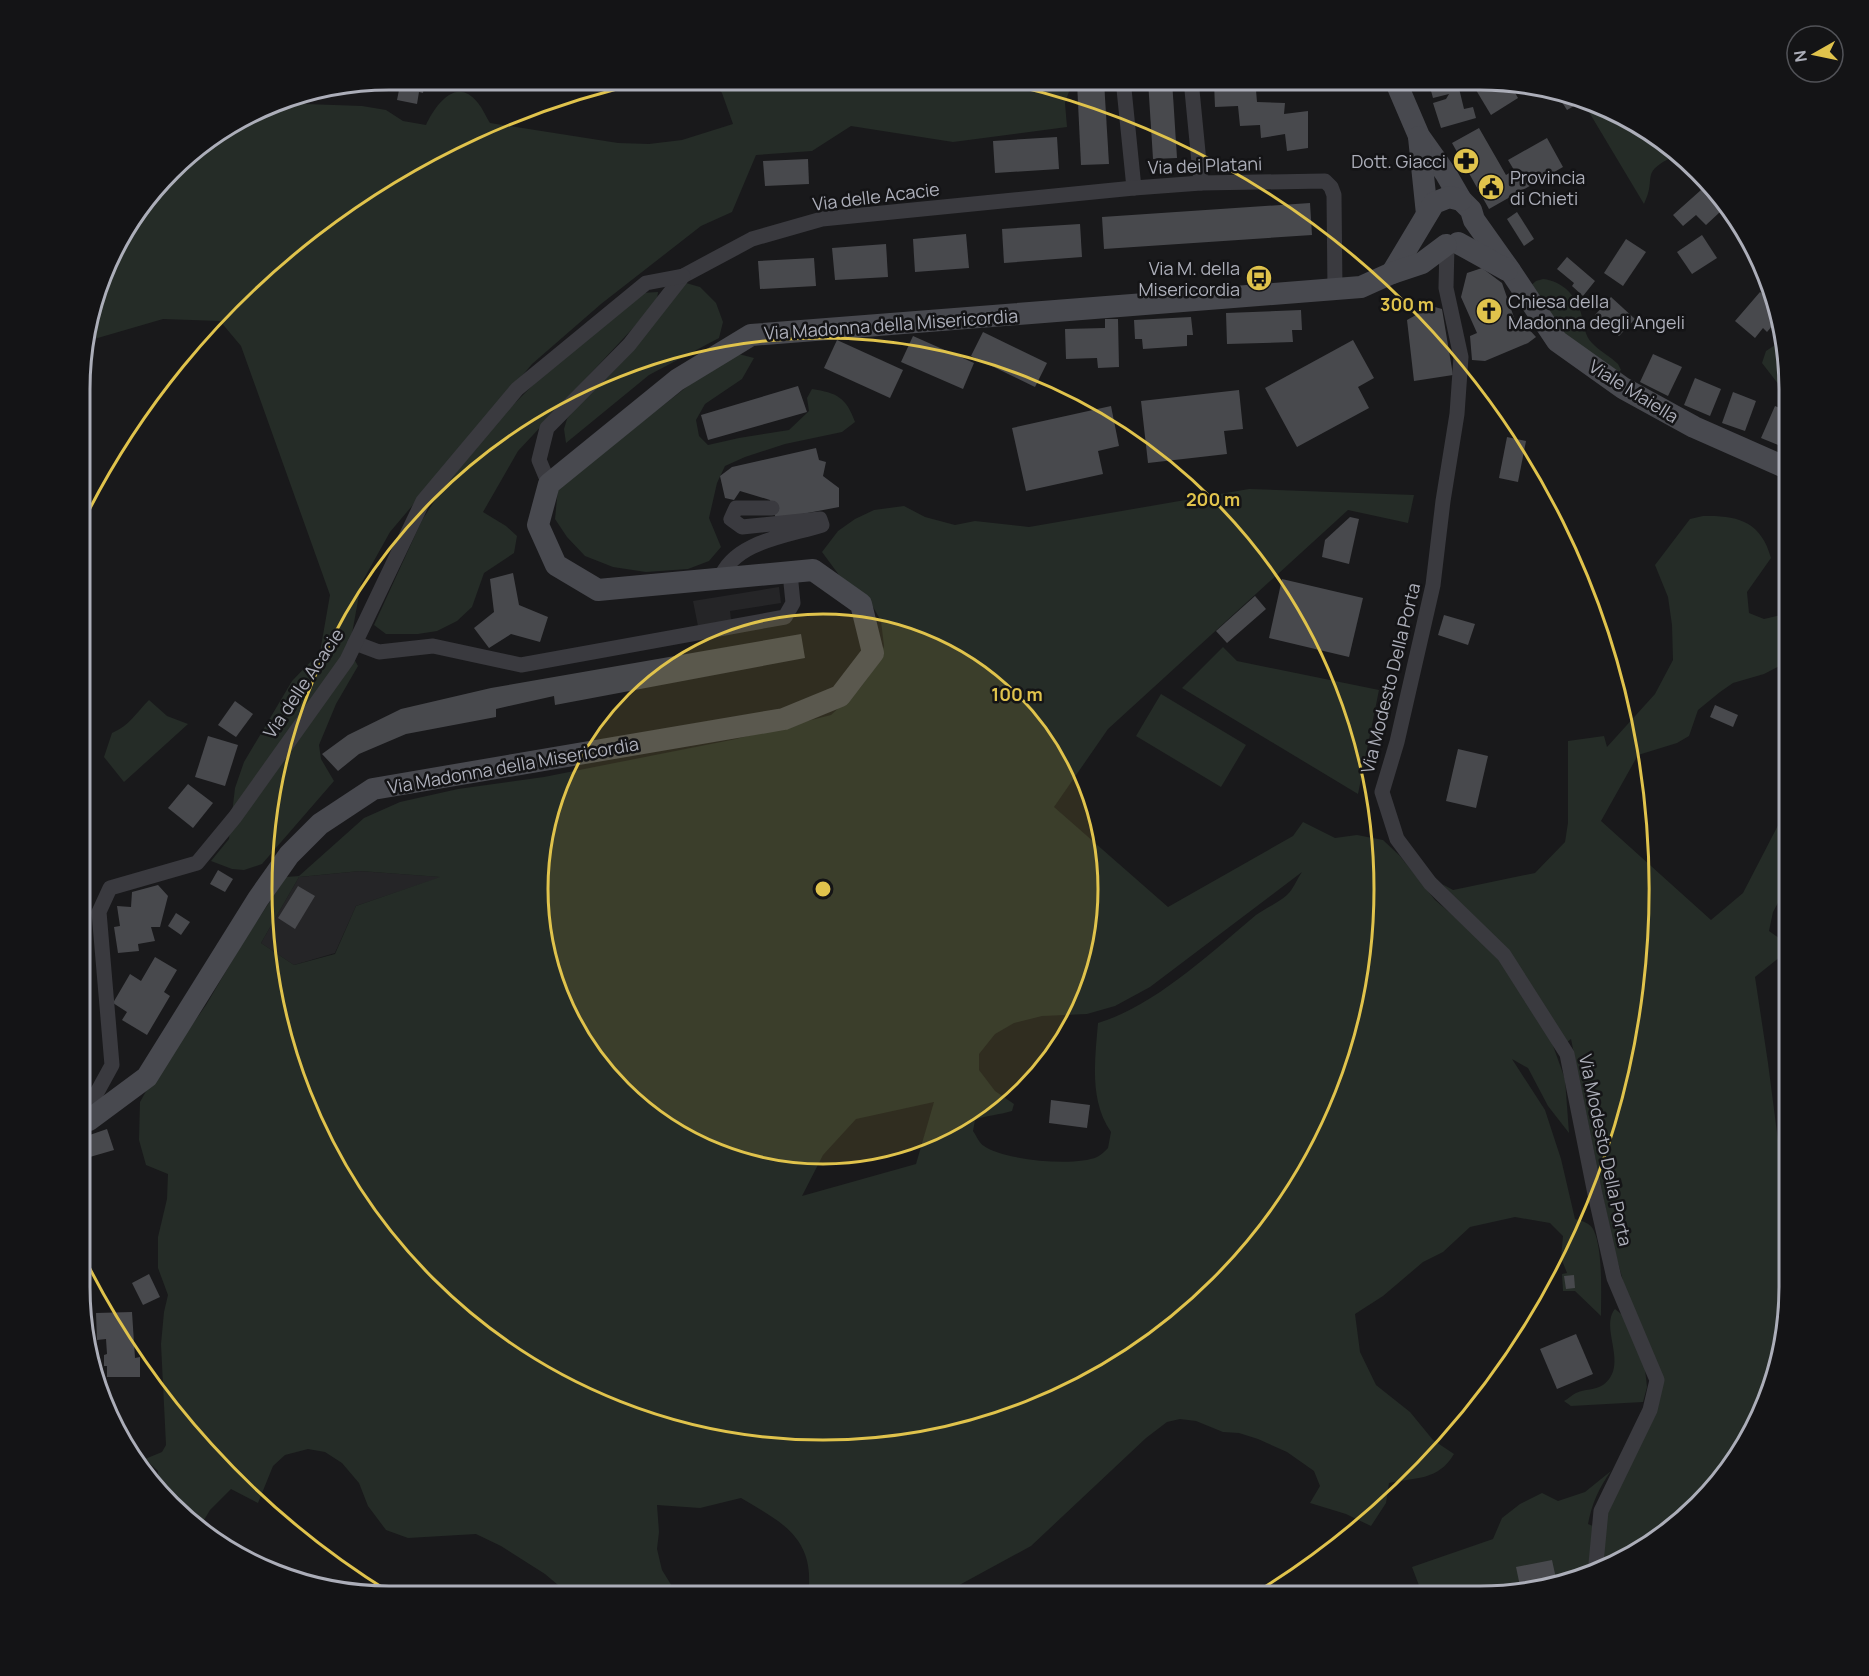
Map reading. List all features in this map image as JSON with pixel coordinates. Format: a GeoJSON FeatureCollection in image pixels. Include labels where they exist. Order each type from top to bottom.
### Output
{"type":"FeatureCollection","features":[{"type":"Feature","properties":{"kind":"main road"},"geometry":{"type":"LineString","coordinates":[[1399,90],[1419,136],[1461,200],[1471,210],[1474,220],[1471,232],[1467,238],[1450,244]]}},
{"type":"Feature","properties":{"kind":"main road"},"geometry":{"type":"LineString","coordinates":[[1419,136],[1427,226],[1432,237],[1511,272]]}},
{"type":"Feature","properties":{"kind":"main road"},"geometry":{"type":"LineString","coordinates":[[1392,273],[1431,207],[1449,197],[1461,200]]}},
{"type":"Feature","properties":{"kind":"main road","name":"Viale Maiella"},"geometry":{"type":"LineString","coordinates":[[1474,220],[1557,341],[1623,388],[1694,427],[1779,465]]}},
{"type":"Feature","properties":{"kind":"main road","name":"Via Madonna della Misericordia"},"geometry":{"type":"LineString","coordinates":[[90,1116],[147,1077],[258,899],[289,855],[320,824],[373,789],[784,719],[840,696],[873,653],[861,604],[813,570],[598,590],[556,565],[538,525],[549,484],[677,380],[751,335],[1361,287],[1422,263],[1450,244]]}},
{"type":"Feature","properties":{"kind":"street"},"geometry":{"type":"LineString","coordinates":[[1124,90],[1134,188]]}},
{"type":"Feature","properties":{"kind":"street"},"geometry":{"type":"LineString","coordinates":[[1192,90],[1201,183]]}},
{"type":"Feature","properties":{"kind":"street","name":"Via dei Platani"},"geometry":{"type":"LineString","coordinates":[[977,204],[1201,183],[1325,181],[1331,187],[1334,195],[1335,290]]}},
{"type":"Feature","properties":{"kind":"street","name":"Via delle Acacie"},"geometry":{"type":"LineString","coordinates":[[90,1110],[112,1065],[99,912],[110,888],[197,862],[241,808],[347,660],[423,501],[517,389],[646,283],[683,276],[752,239],[822,219],[977,204]]}},
{"type":"Feature","properties":{"kind":"street","name":"Via Modesto Della Porta"},"geometry":{"type":"LineString","coordinates":[[1450,244],[1446,288],[1461,357],[1457,414],[1433,585],[1397,742],[1382,792],[1396,839],[1430,883],[1504,955],[1567,1054],[1614,1278],[1657,1380],[1650,1410],[1601,1510],[1596,1562]]}},
{"type":"Feature","properties":{"kind":"street","name":"Via delle Acacie"},"geometry":{"type":"LineString","coordinates":[[549,484],[539,460],[547,428],[629,345],[683,276]]}},
{"type":"Feature","properties":{"kind":"street"},"geometry":{"type":"LineString","coordinates":[[720,579],[724,568],[748,547],[822,525],[820,519],[742,527],[731,519],[736,508],[772,508]]}},
{"type":"Feature","properties":{"kind":"street"},"geometry":{"type":"LineString","coordinates":[[355,643],[379,652],[433,646],[521,665],[785,617],[794,603],[790,573]]}},
{"type":"Feature","properties":{"kind":"shaded area"},"geometry":{"type":"Polygon","coordinates":[[[719,90],[1070,90],[1065,103],[1067,127],[953,142],[851,126],[812,151],[756,155],[732,212],[701,226],[601,304],[532,364],[390,532],[361,584],[349,650],[358,666],[336,704],[319,745],[321,759],[334,781],[262,864],[244,870],[232,869],[211,861],[229,839],[235,788],[244,762],[292,681],[320,652],[330,595],[241,346],[220,321],[163,319],[95,339],[100,312],[113,275],[140,223],[164,192],[192,164],[223,140],[257,121],[300,104],[362,106],[386,110],[403,121],[426,125],[447,96],[462,92],[470,95],[478,103],[490,123],[618,143],[649,144],[682,140],[733,124],[719,90]]]}},
{"type":"Feature","properties":{"kind":"shaded area"},"geometry":{"type":"Polygon","coordinates":[[[1588,111],[1629,130],[1670,158],[1652,172],[1644,204],[1588,111]]]}},
{"type":"Feature","properties":{"kind":"shaded area"},"geometry":{"type":"Polygon","coordinates":[[[1543,279],[1557,283],[1568,291],[1577,303],[1590,340],[1618,364],[1621,370],[1616,374],[1564,341],[1527,289],[1536,281],[1543,279]]]}},
{"type":"Feature","properties":{"kind":"shaded area"},"geometry":{"type":"Polygon","coordinates":[[[686,283],[700,287],[716,303],[723,322],[719,338],[649,375],[566,443],[564,429],[567,419],[598,380],[686,283]]]}},
{"type":"Feature","properties":{"kind":"shaded area"},"geometry":{"type":"Polygon","coordinates":[[[658,292],[657,300],[634,327],[518,451],[483,512],[506,526],[517,536],[514,553],[484,573],[472,607],[457,621],[437,631],[418,634],[386,634],[374,625],[422,520],[441,491],[507,411],[536,382],[641,293],[658,292]]]}},
{"type":"Feature","properties":{"kind":"shaded area"},"geometry":{"type":"Polygon","coordinates":[[[1775,345],[1779,385],[1762,363],[1766,351],[1775,345]]]}},
{"type":"Feature","properties":{"kind":"shaded area"},"geometry":{"type":"Polygon","coordinates":[[[731,352],[754,358],[742,379],[705,404],[696,420],[699,436],[708,445],[789,430],[809,411],[807,398],[812,389],[828,392],[840,398],[848,407],[855,422],[842,432],[785,444],[725,466],[717,483],[709,518],[721,547],[709,561],[688,569],[646,572],[613,567],[585,556],[567,537],[555,519],[558,488],[731,352]]]}},
{"type":"Feature","properties":{"kind":"shaded area"},"geometry":{"type":"Polygon","coordinates":[[[1249,489],[1414,495],[1408,523],[1348,510],[1108,729],[1054,807],[1168,907],[1293,836],[1303,822],[1335,838],[1357,835],[1383,840],[1400,856],[1435,900],[1481,939],[1516,979],[1547,1029],[1565,1079],[1569,1133],[1548,1106],[1528,1068],[1512,1059],[1545,1110],[1561,1159],[1575,1219],[1589,1224],[1597,1239],[1600,1261],[1601,1316],[1575,1291],[1563,1291],[1562,1274],[1567,1273],[1561,1258],[1563,1236],[1550,1223],[1515,1217],[1470,1227],[1443,1252],[1423,1262],[1383,1296],[1355,1314],[1360,1352],[1376,1385],[1410,1412],[1433,1440],[1454,1454],[1448,1463],[1434,1473],[1389,1483],[1386,1503],[1371,1526],[1346,1514],[1310,1503],[1320,1486],[1314,1471],[1287,1452],[1239,1433],[1223,1432],[1196,1421],[1180,1419],[1167,1422],[1146,1438],[1031,1546],[958,1586],[808,1586],[807,1559],[795,1537],[776,1519],[741,1498],[700,1508],[657,1505],[659,1532],[657,1549],[662,1570],[672,1586],[559,1586],[545,1574],[501,1546],[476,1534],[408,1538],[386,1530],[368,1506],[359,1483],[342,1463],[325,1452],[308,1449],[285,1455],[273,1466],[258,1503],[231,1489],[202,1520],[164,1484],[158,1476],[158,1471],[145,1459],[162,1452],[166,1445],[161,1344],[168,1295],[158,1268],[158,1237],[167,1199],[168,1174],[146,1165],[139,1140],[140,1102],[206,1005],[245,939],[286,877],[299,876],[364,818],[400,802],[458,789],[544,777],[736,739],[831,715],[860,688],[877,665],[884,646],[881,621],[869,600],[839,575],[822,552],[838,531],[874,510],[904,506],[925,517],[955,525],[975,521],[1029,527],[1249,489]],[[360,871],[299,877],[261,943],[294,965],[335,954],[356,906],[440,877],[360,871]],[[1302,872],[1150,987],[1115,1006],[1087,1014],[1042,1016],[1014,1023],[995,1034],[979,1054],[979,1070],[995,1091],[1014,1104],[1012,1111],[975,1120],[973,1131],[981,1143],[993,1151],[1007,1155],[1057,1162],[1087,1160],[1103,1153],[1108,1148],[1111,1132],[1099,1107],[1096,1093],[1098,1023],[1140,1005],[1161,992],[1256,915],[1280,901],[1291,890],[1302,872]],[[934,1102],[856,1119],[823,1155],[802,1196],[916,1164],[934,1102]]]}},
{"type":"Feature","properties":{"kind":"shaded area"},"geometry":{"type":"Polygon","coordinates":[[[1715,516],[1737,519],[1754,528],[1761,536],[1771,558],[1747,592],[1749,613],[1764,619],[1779,615],[1779,666],[1764,674],[1733,683],[1720,692],[1698,710],[1689,736],[1677,743],[1638,755],[1601,821],[1711,920],[1743,893],[1779,823],[1779,901],[1773,912],[1769,931],[1779,938],[1779,958],[1755,977],[1779,1148],[1779,1287],[1776,1326],[1769,1364],[1748,1419],[1729,1453],[1705,1484],[1677,1512],[1646,1536],[1612,1555],[1557,1576],[1499,1585],[1419,1586],[1412,1567],[1493,1539],[1502,1518],[1520,1504],[1542,1493],[1558,1501],[1585,1492],[1611,1471],[1592,1509],[1588,1524],[1595,1527],[1658,1388],[1613,1245],[1571,1039],[1566,1043],[1504,947],[1442,884],[1453,890],[1535,873],[1565,842],[1568,823],[1568,741],[1604,736],[1607,747],[1655,694],[1673,660],[1668,597],[1655,565],[1690,519],[1715,516]]]}},
{"type":"Feature","properties":{"kind":"shaded area"},"geometry":{"type":"Polygon","coordinates":[[[779,587],[781,603],[730,611],[731,620],[698,626],[693,601],[779,587]]]}},
{"type":"Feature","properties":{"kind":"shaded area"},"geometry":{"type":"Polygon","coordinates":[[[1223,647],[1237,661],[1379,690],[1358,794],[1182,688],[1223,647]]]}},
{"type":"Feature","properties":{"kind":"shaded area"},"geometry":{"type":"Polygon","coordinates":[[[1161,694],[1246,745],[1221,787],[1136,736],[1161,694]]]}},
{"type":"Feature","properties":{"kind":"shaded area"},"geometry":{"type":"Polygon","coordinates":[[[149,700],[167,716],[188,724],[124,782],[104,757],[112,733],[128,723],[149,700]]]}},
{"type":"Feature","properties":{"kind":"shaded area"},"geometry":{"type":"Polygon","coordinates":[[[360,871],[442,877],[356,906],[335,953],[294,965],[261,943],[299,877],[360,871]]]}},
{"type":"Feature","properties":{"kind":"shaded area"},"geometry":{"type":"Polygon","coordinates":[[[1615,1309],[1626,1318],[1645,1369],[1647,1387],[1643,1402],[1571,1406],[1564,1401],[1579,1392],[1600,1387],[1611,1377],[1614,1358],[1610,1326],[1615,1309]]]}},
{"type":"Feature","properties":{"kind":"building"},"geometry":{"type":"Polygon","coordinates":[[[399,90],[423,90],[423,93],[419,92],[417,104],[397,100],[399,90]]]}},
{"type":"Feature","properties":{"kind":"building"},"geometry":{"type":"Polygon","coordinates":[[[1077,90],[1105,90],[1109,164],[1081,165],[1077,90]]]}},
{"type":"Feature","properties":{"kind":"building"},"geometry":{"type":"Polygon","coordinates":[[[1149,90],[1173,90],[1177,158],[1153,159],[1149,90]]]}},
{"type":"Feature","properties":{"kind":"building"},"geometry":{"type":"Polygon","coordinates":[[[1214,90],[1256,90],[1257,102],[1285,103],[1284,114],[1308,111],[1308,148],[1287,151],[1285,134],[1261,138],[1260,125],[1240,126],[1238,106],[1215,107],[1214,90]]]}},
{"type":"Feature","properties":{"kind":"building"},"geometry":{"type":"Polygon","coordinates":[[[1431,90],[1459,90],[1464,109],[1473,107],[1476,118],[1441,128],[1433,103],[1446,99],[1449,94],[1433,98],[1431,90]]]}},
{"type":"Feature","properties":{"kind":"building"},"geometry":{"type":"Polygon","coordinates":[[[1476,90],[1515,93],[1518,98],[1491,115],[1476,90]]]}},
{"type":"Feature","properties":{"kind":"building"},"geometry":{"type":"Polygon","coordinates":[[[1561,101],[1575,106],[1567,110],[1561,101]]]}},
{"type":"Feature","properties":{"kind":"building"},"geometry":{"type":"Polygon","coordinates":[[[1479,128],[1506,175],[1514,170],[1508,160],[1547,138],[1563,167],[1489,209],[1452,143],[1479,128]]]}},
{"type":"Feature","properties":{"kind":"building"},"geometry":{"type":"Polygon","coordinates":[[[1057,137],[1059,169],[995,173],[993,141],[1057,137]]]}},
{"type":"Feature","properties":{"kind":"building"},"geometry":{"type":"Polygon","coordinates":[[[808,159],[809,184],[765,186],[763,161],[808,159]]]}},
{"type":"Feature","properties":{"kind":"building"},"geometry":{"type":"Polygon","coordinates":[[[1701,190],[1720,212],[1706,225],[1696,215],[1683,226],[1673,215],[1701,190]]]}},
{"type":"Feature","properties":{"kind":"building"},"geometry":{"type":"Polygon","coordinates":[[[1310,203],[1312,235],[1104,249],[1102,217],[1310,203]]]}},
{"type":"Feature","properties":{"kind":"building"},"geometry":{"type":"Polygon","coordinates":[[[1517,212],[1534,239],[1524,246],[1507,219],[1517,212]]]}},
{"type":"Feature","properties":{"kind":"building"},"geometry":{"type":"Polygon","coordinates":[[[1080,224],[1082,257],[1004,263],[1002,229],[1080,224]]]}},
{"type":"Feature","properties":{"kind":"building"},"geometry":{"type":"Polygon","coordinates":[[[966,234],[969,268],[915,272],[913,239],[966,234]]]}},
{"type":"Feature","properties":{"kind":"building"},"geometry":{"type":"Polygon","coordinates":[[[1702,235],[1717,258],[1692,274],[1677,252],[1702,235]]]}},
{"type":"Feature","properties":{"kind":"building"},"geometry":{"type":"Polygon","coordinates":[[[1626,239],[1646,252],[1623,286],[1604,273],[1626,239]]]}},
{"type":"Feature","properties":{"kind":"building"},"geometry":{"type":"Polygon","coordinates":[[[886,244],[888,277],[835,280],[832,248],[886,244]]]}},
{"type":"Feature","properties":{"kind":"building"},"geometry":{"type":"Polygon","coordinates":[[[1567,257],[1595,281],[1583,296],[1572,286],[1574,283],[1557,269],[1567,257]]]}},
{"type":"Feature","properties":{"kind":"building"},"geometry":{"type":"Polygon","coordinates":[[[814,258],[816,286],[760,289],[758,261],[814,258]]]}},
{"type":"Feature","properties":{"kind":"building","name":"Chiesa della Madonna degli Angeli"},"geometry":{"type":"Polygon","coordinates":[[[1482,268],[1502,283],[1518,329],[1526,326],[1536,337],[1528,343],[1485,361],[1472,360],[1470,336],[1477,333],[1461,297],[1467,273],[1482,268]]]}},
{"type":"Feature","properties":{"kind":"building"},"geometry":{"type":"Polygon","coordinates":[[[1760,292],[1764,295],[1772,326],[1767,332],[1763,328],[1755,338],[1735,321],[1760,292]]]}},
{"type":"Feature","properties":{"kind":"building"},"geometry":{"type":"Polygon","coordinates":[[[1611,297],[1635,319],[1619,336],[1595,315],[1611,297]]]}},
{"type":"Feature","properties":{"kind":"building"},"geometry":{"type":"Polygon","coordinates":[[[1424,304],[1442,309],[1453,375],[1414,381],[1407,320],[1416,315],[1424,304]]]}},
{"type":"Feature","properties":{"kind":"building"},"geometry":{"type":"Polygon","coordinates":[[[1301,310],[1302,330],[1292,330],[1293,342],[1227,344],[1226,313],[1301,310]]]}},
{"type":"Feature","properties":{"kind":"building"},"geometry":{"type":"Polygon","coordinates":[[[1191,317],[1193,335],[1187,335],[1187,346],[1143,349],[1142,339],[1135,339],[1134,320],[1191,317]]]}},
{"type":"Feature","properties":{"kind":"building"},"geometry":{"type":"Polygon","coordinates":[[[1105,319],[1118,319],[1119,367],[1098,368],[1097,358],[1066,359],[1065,329],[1105,328],[1105,319]]]}},
{"type":"Feature","properties":{"kind":"building"},"geometry":{"type":"Polygon","coordinates":[[[983,332],[1047,363],[1035,387],[971,356],[983,332]]]}},
{"type":"Feature","properties":{"kind":"building"},"geometry":{"type":"Polygon","coordinates":[[[913,336],[974,363],[963,389],[901,362],[913,336]]]}},
{"type":"Feature","properties":{"kind":"building"},"geometry":{"type":"Polygon","coordinates":[[[837,340],[903,370],[890,398],[824,368],[837,340]]]}},
{"type":"Feature","properties":{"kind":"building"},"geometry":{"type":"Polygon","coordinates":[[[1353,340],[1374,378],[1358,387],[1369,408],[1297,447],[1265,388],[1353,340]]]}},
{"type":"Feature","properties":{"kind":"building"},"geometry":{"type":"Polygon","coordinates":[[[1653,354],[1682,367],[1668,396],[1640,382],[1653,354]]]}},
{"type":"Feature","properties":{"kind":"building"},"geometry":{"type":"Polygon","coordinates":[[[1695,378],[1721,389],[1710,416],[1684,405],[1695,378]]]}},
{"type":"Feature","properties":{"kind":"building"},"geometry":{"type":"Polygon","coordinates":[[[798,386],[807,412],[708,440],[701,415],[798,386]]]}},
{"type":"Feature","properties":{"kind":"building"},"geometry":{"type":"Polygon","coordinates":[[[1239,390],[1243,429],[1224,431],[1227,454],[1148,463],[1141,401],[1239,390]]]}},
{"type":"Feature","properties":{"kind":"building"},"geometry":{"type":"Polygon","coordinates":[[[1733,392],[1756,401],[1745,431],[1722,423],[1733,392]]]}},
{"type":"Feature","properties":{"kind":"building"},"geometry":{"type":"Polygon","coordinates":[[[1111,406],[1119,446],[1098,451],[1103,474],[1026,491],[1012,428],[1111,406]]]}},
{"type":"Feature","properties":{"kind":"building"},"geometry":{"type":"Polygon","coordinates":[[[1775,406],[1779,408],[1779,445],[1761,438],[1775,406]]]}},
{"type":"Feature","properties":{"kind":"building"},"geometry":{"type":"Polygon","coordinates":[[[1507,437],[1526,441],[1518,482],[1499,478],[1507,437]]]}},
{"type":"Feature","properties":{"kind":"building"},"geometry":{"type":"Polygon","coordinates":[[[816,448],[819,460],[826,462],[823,476],[839,488],[839,507],[776,519],[770,500],[740,491],[734,500],[725,498],[720,476],[732,467],[816,448]]]}},
{"type":"Feature","properties":{"kind":"building"},"geometry":{"type":"Polygon","coordinates":[[[1350,517],[1359,519],[1349,564],[1322,557],[1325,540],[1350,517]]]}},
{"type":"Feature","properties":{"kind":"building"},"geometry":{"type":"Polygon","coordinates":[[[513,573],[519,605],[548,617],[540,642],[511,634],[489,648],[474,628],[494,612],[490,579],[513,573]]]}},
{"type":"Feature","properties":{"kind":"building"},"geometry":{"type":"Polygon","coordinates":[[[1282,579],[1363,598],[1349,657],[1269,638],[1282,579]]]}},
{"type":"Feature","properties":{"kind":"building"},"geometry":{"type":"Polygon","coordinates":[[[1255,596],[1266,609],[1227,643],[1216,631],[1255,596]]]}},
{"type":"Feature","properties":{"kind":"building"},"geometry":{"type":"Polygon","coordinates":[[[1444,615],[1475,624],[1468,645],[1438,635],[1444,615]]]}},
{"type":"Feature","properties":{"kind":"building"},"geometry":{"type":"Polygon","coordinates":[[[801,634],[805,658],[555,705],[554,696],[496,709],[496,717],[406,734],[359,754],[338,771],[322,754],[348,735],[401,709],[491,688],[801,634]]]}},
{"type":"Feature","properties":{"kind":"building"},"geometry":{"type":"Polygon","coordinates":[[[235,701],[253,714],[236,737],[218,725],[235,701]]]}},
{"type":"Feature","properties":{"kind":"building"},"geometry":{"type":"Polygon","coordinates":[[[1715,705],[1738,715],[1733,727],[1710,717],[1715,705]]]}},
{"type":"Feature","properties":{"kind":"building"},"geometry":{"type":"Polygon","coordinates":[[[208,736],[238,745],[225,786],[195,777],[208,736]]]}},
{"type":"Feature","properties":{"kind":"building"},"geometry":{"type":"Polygon","coordinates":[[[1458,749],[1488,756],[1476,808],[1446,801],[1458,749]]]}},
{"type":"Feature","properties":{"kind":"building"},"geometry":{"type":"Polygon","coordinates":[[[188,784],[213,803],[193,828],[168,808],[188,784]]]}},
{"type":"Feature","properties":{"kind":"building"},"geometry":{"type":"Polygon","coordinates":[[[218,870],[233,879],[225,892],[210,884],[218,870]]]}},
{"type":"Feature","properties":{"kind":"building"},"geometry":{"type":"Polygon","coordinates":[[[158,885],[168,896],[160,927],[151,927],[155,941],[138,944],[139,951],[118,953],[114,927],[120,926],[117,906],[131,907],[132,892],[158,885]]]}},
{"type":"Feature","properties":{"kind":"building"},"geometry":{"type":"Polygon","coordinates":[[[298,886],[315,896],[295,929],[278,918],[298,886]]]}},
{"type":"Feature","properties":{"kind":"building"},"geometry":{"type":"Polygon","coordinates":[[[176,913],[190,922],[181,935],[168,926],[176,913]]]}},
{"type":"Feature","properties":{"kind":"building"},"geometry":{"type":"Polygon","coordinates":[[[155,957],[177,970],[164,992],[170,996],[147,1035],[122,1020],[127,1012],[113,1003],[130,974],[141,981],[155,957]]]}},
{"type":"Feature","properties":{"kind":"building"},"geometry":{"type":"Polygon","coordinates":[[[1051,1100],[1090,1105],[1087,1128],[1049,1123],[1051,1100]]]}},
{"type":"Feature","properties":{"kind":"building"},"geometry":{"type":"Polygon","coordinates":[[[107,1129],[114,1150],[90,1157],[90,1135],[107,1129]]]}},
{"type":"Feature","properties":{"kind":"building"},"geometry":{"type":"Polygon","coordinates":[[[149,1274],[160,1297],[143,1305],[132,1283],[149,1274]]]}},
{"type":"Feature","properties":{"kind":"building"},"geometry":{"type":"Polygon","coordinates":[[[1574,1275],[1575,1288],[1566,1289],[1564,1276],[1574,1275]]]}},
{"type":"Feature","properties":{"kind":"building"},"geometry":{"type":"Polygon","coordinates":[[[132,1312],[135,1358],[140,1357],[140,1377],[107,1377],[107,1366],[104,1366],[104,1355],[107,1354],[106,1339],[97,1340],[96,1313],[132,1312]]]}},
{"type":"Feature","properties":{"kind":"building"},"geometry":{"type":"Polygon","coordinates":[[[1576,1334],[1593,1374],[1557,1389],[1540,1349],[1576,1334]]]}},
{"type":"Feature","properties":{"kind":"building"},"geometry":{"type":"Polygon","coordinates":[[[1552,1560],[1556,1576],[1519,1583],[1516,1567],[1552,1560]]]}},
{"type":"Feature","properties":{"kind":"place","name":"Dott. Giacci"},"geometry":{"type":"Point","coordinates":[1466,161]}},
{"type":"Feature","properties":{"kind":"place","name":"Provincia di Chieti"},"geometry":{"type":"Point","coordinates":[1491,187]}},
{"type":"Feature","properties":{"kind":"place","name":"Via M. della Misericordia"},"geometry":{"type":"Point","coordinates":[1259,278]}},
{"type":"Feature","properties":{"kind":"place","name":"Chiesa della Madonna degli Angeli"},"geometry":{"type":"Point","coordinates":[1489,311]}}]}
